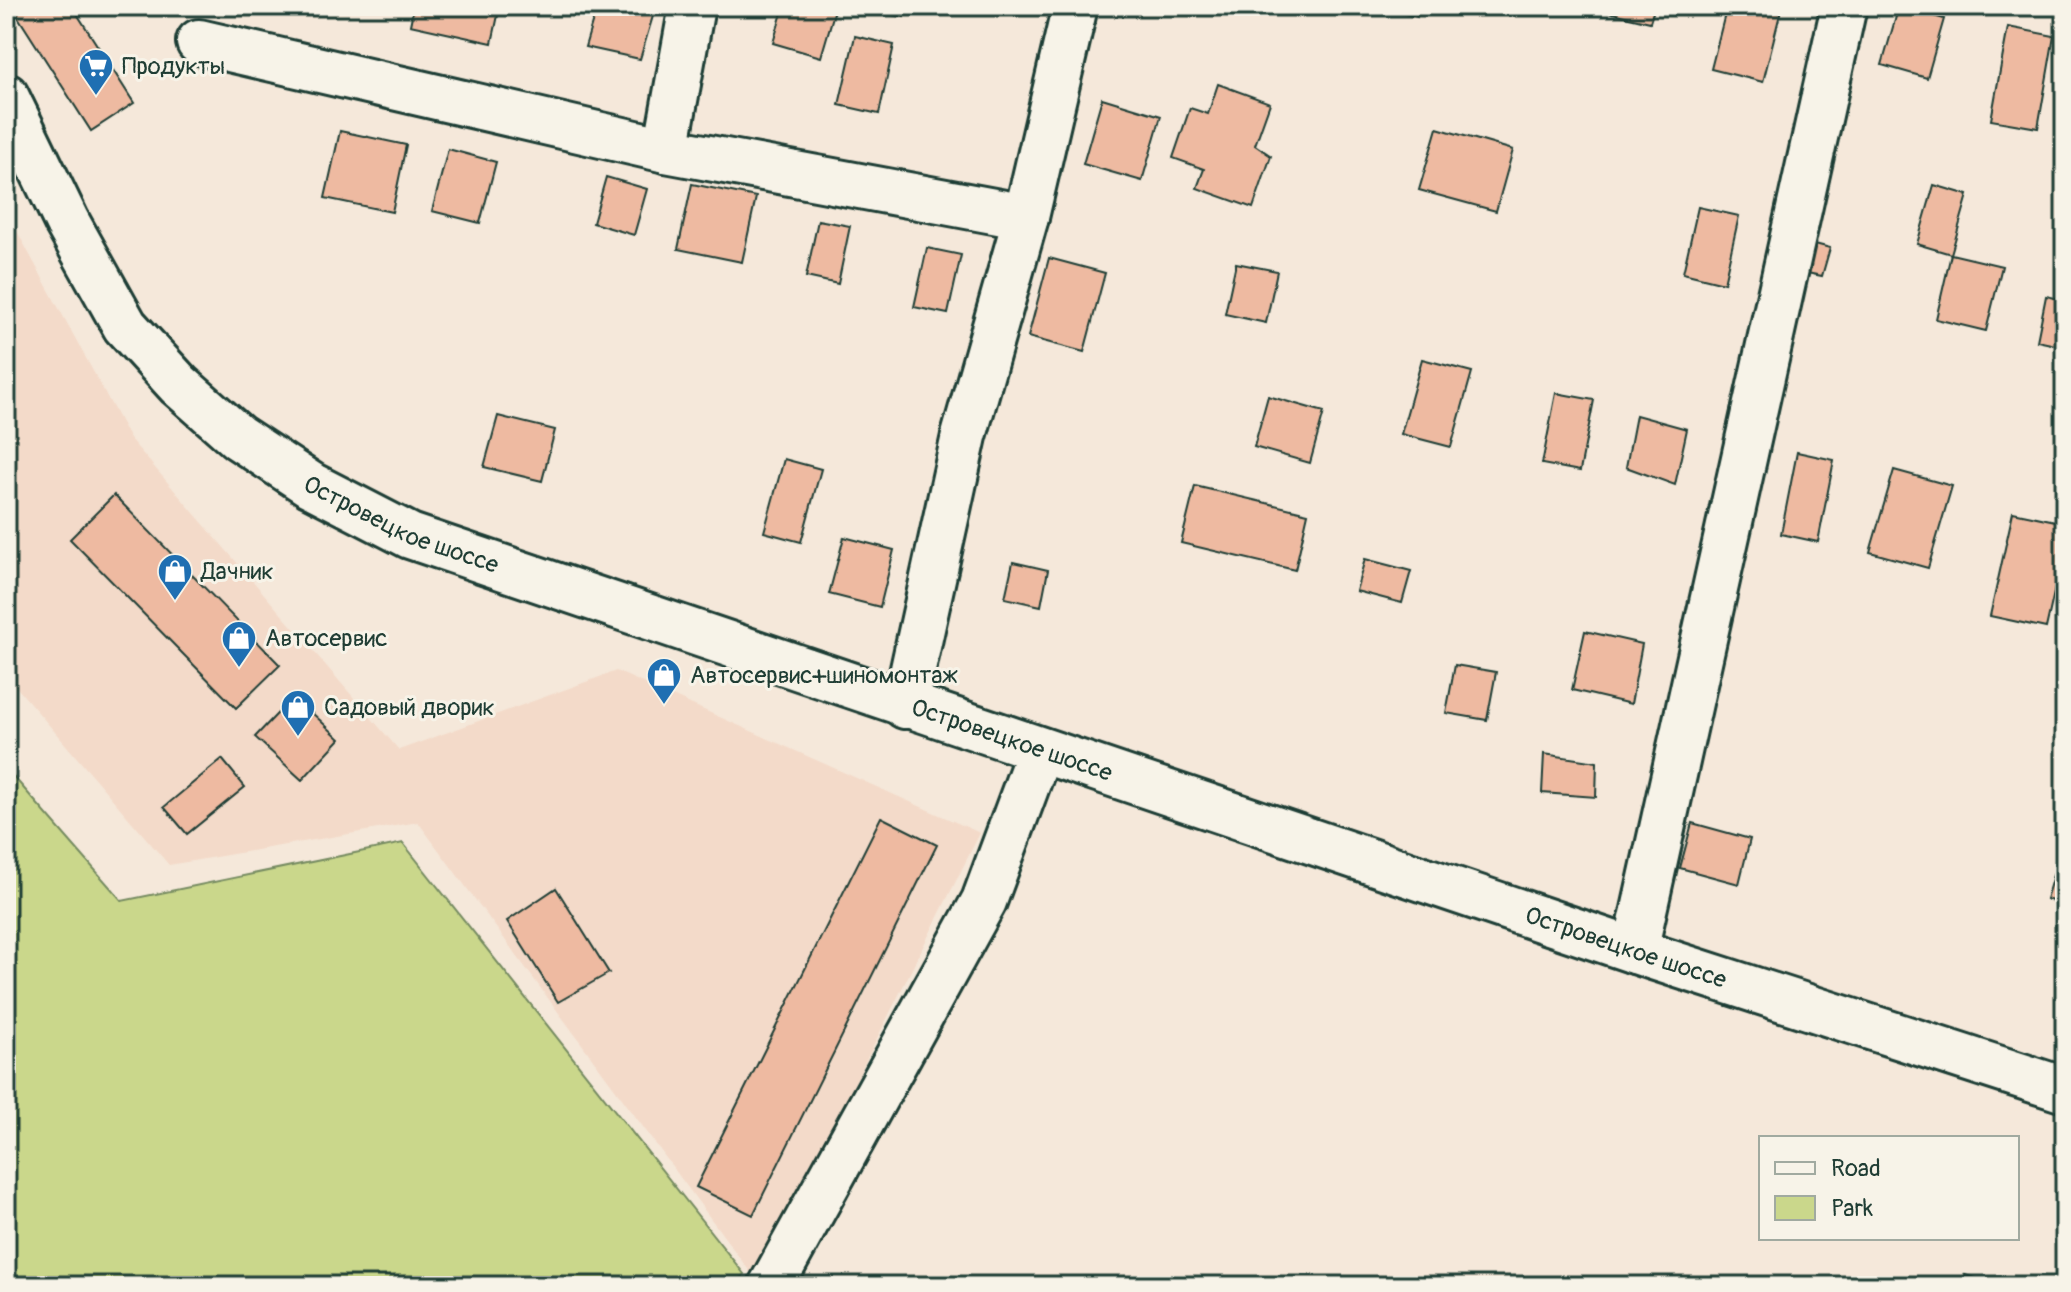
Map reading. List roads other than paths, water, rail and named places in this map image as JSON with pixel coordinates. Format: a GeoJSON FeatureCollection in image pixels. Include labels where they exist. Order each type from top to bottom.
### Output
{"type":"FeatureCollection","features":[{"type":"Feature","properties":{"kind":"street"},"geometry":{"type":"LineString","coordinates":[[666,150],[692,6]]}},
{"type":"Feature","properties":{"kind":"street"},"geometry":{"type":"LineString","coordinates":[[905,706],[964,436],[1026,217],[1075,6]]}},
{"type":"Feature","properties":{"kind":"street"},"geometry":{"type":"LineString","coordinates":[[1635,951],[1844,6]]}},
{"type":"Feature","properties":{"kind":"street"},"geometry":{"type":"LineString","coordinates":[[199,42],[666,150],[1026,217]]}},
{"type":"Feature","properties":{"kind":"street","name":"Островецкое шоссе"},"geometry":{"type":"LineString","coordinates":[[6,96],[67,222],[125,326],[179,385],[238,437],[311,485],[410,536],[1635,951],[2065,1090]]}},
{"type":"Feature","properties":{"kind":"street"},"geometry":{"type":"LineString","coordinates":[[771,1286],[984,901],[1040,750]]}},
{"type":"Feature","properties":{"kind":"place","name":"Продукты"},"geometry":{"type":"Point","coordinates":[96,97]}},
{"type":"Feature","properties":{"kind":"place","name":"Дачник"},"geometry":{"type":"Point","coordinates":[175,602]}},
{"type":"Feature","properties":{"kind":"place","name":"Автосервис"},"geometry":{"type":"Point","coordinates":[239,669]}},
{"type":"Feature","properties":{"kind":"place","name":"Автосервис+шиномонтаж"},"geometry":{"type":"Point","coordinates":[664,706]}},
{"type":"Feature","properties":{"kind":"place","name":"Садовый дворик"},"geometry":{"type":"Point","coordinates":[298,738]}}]}
